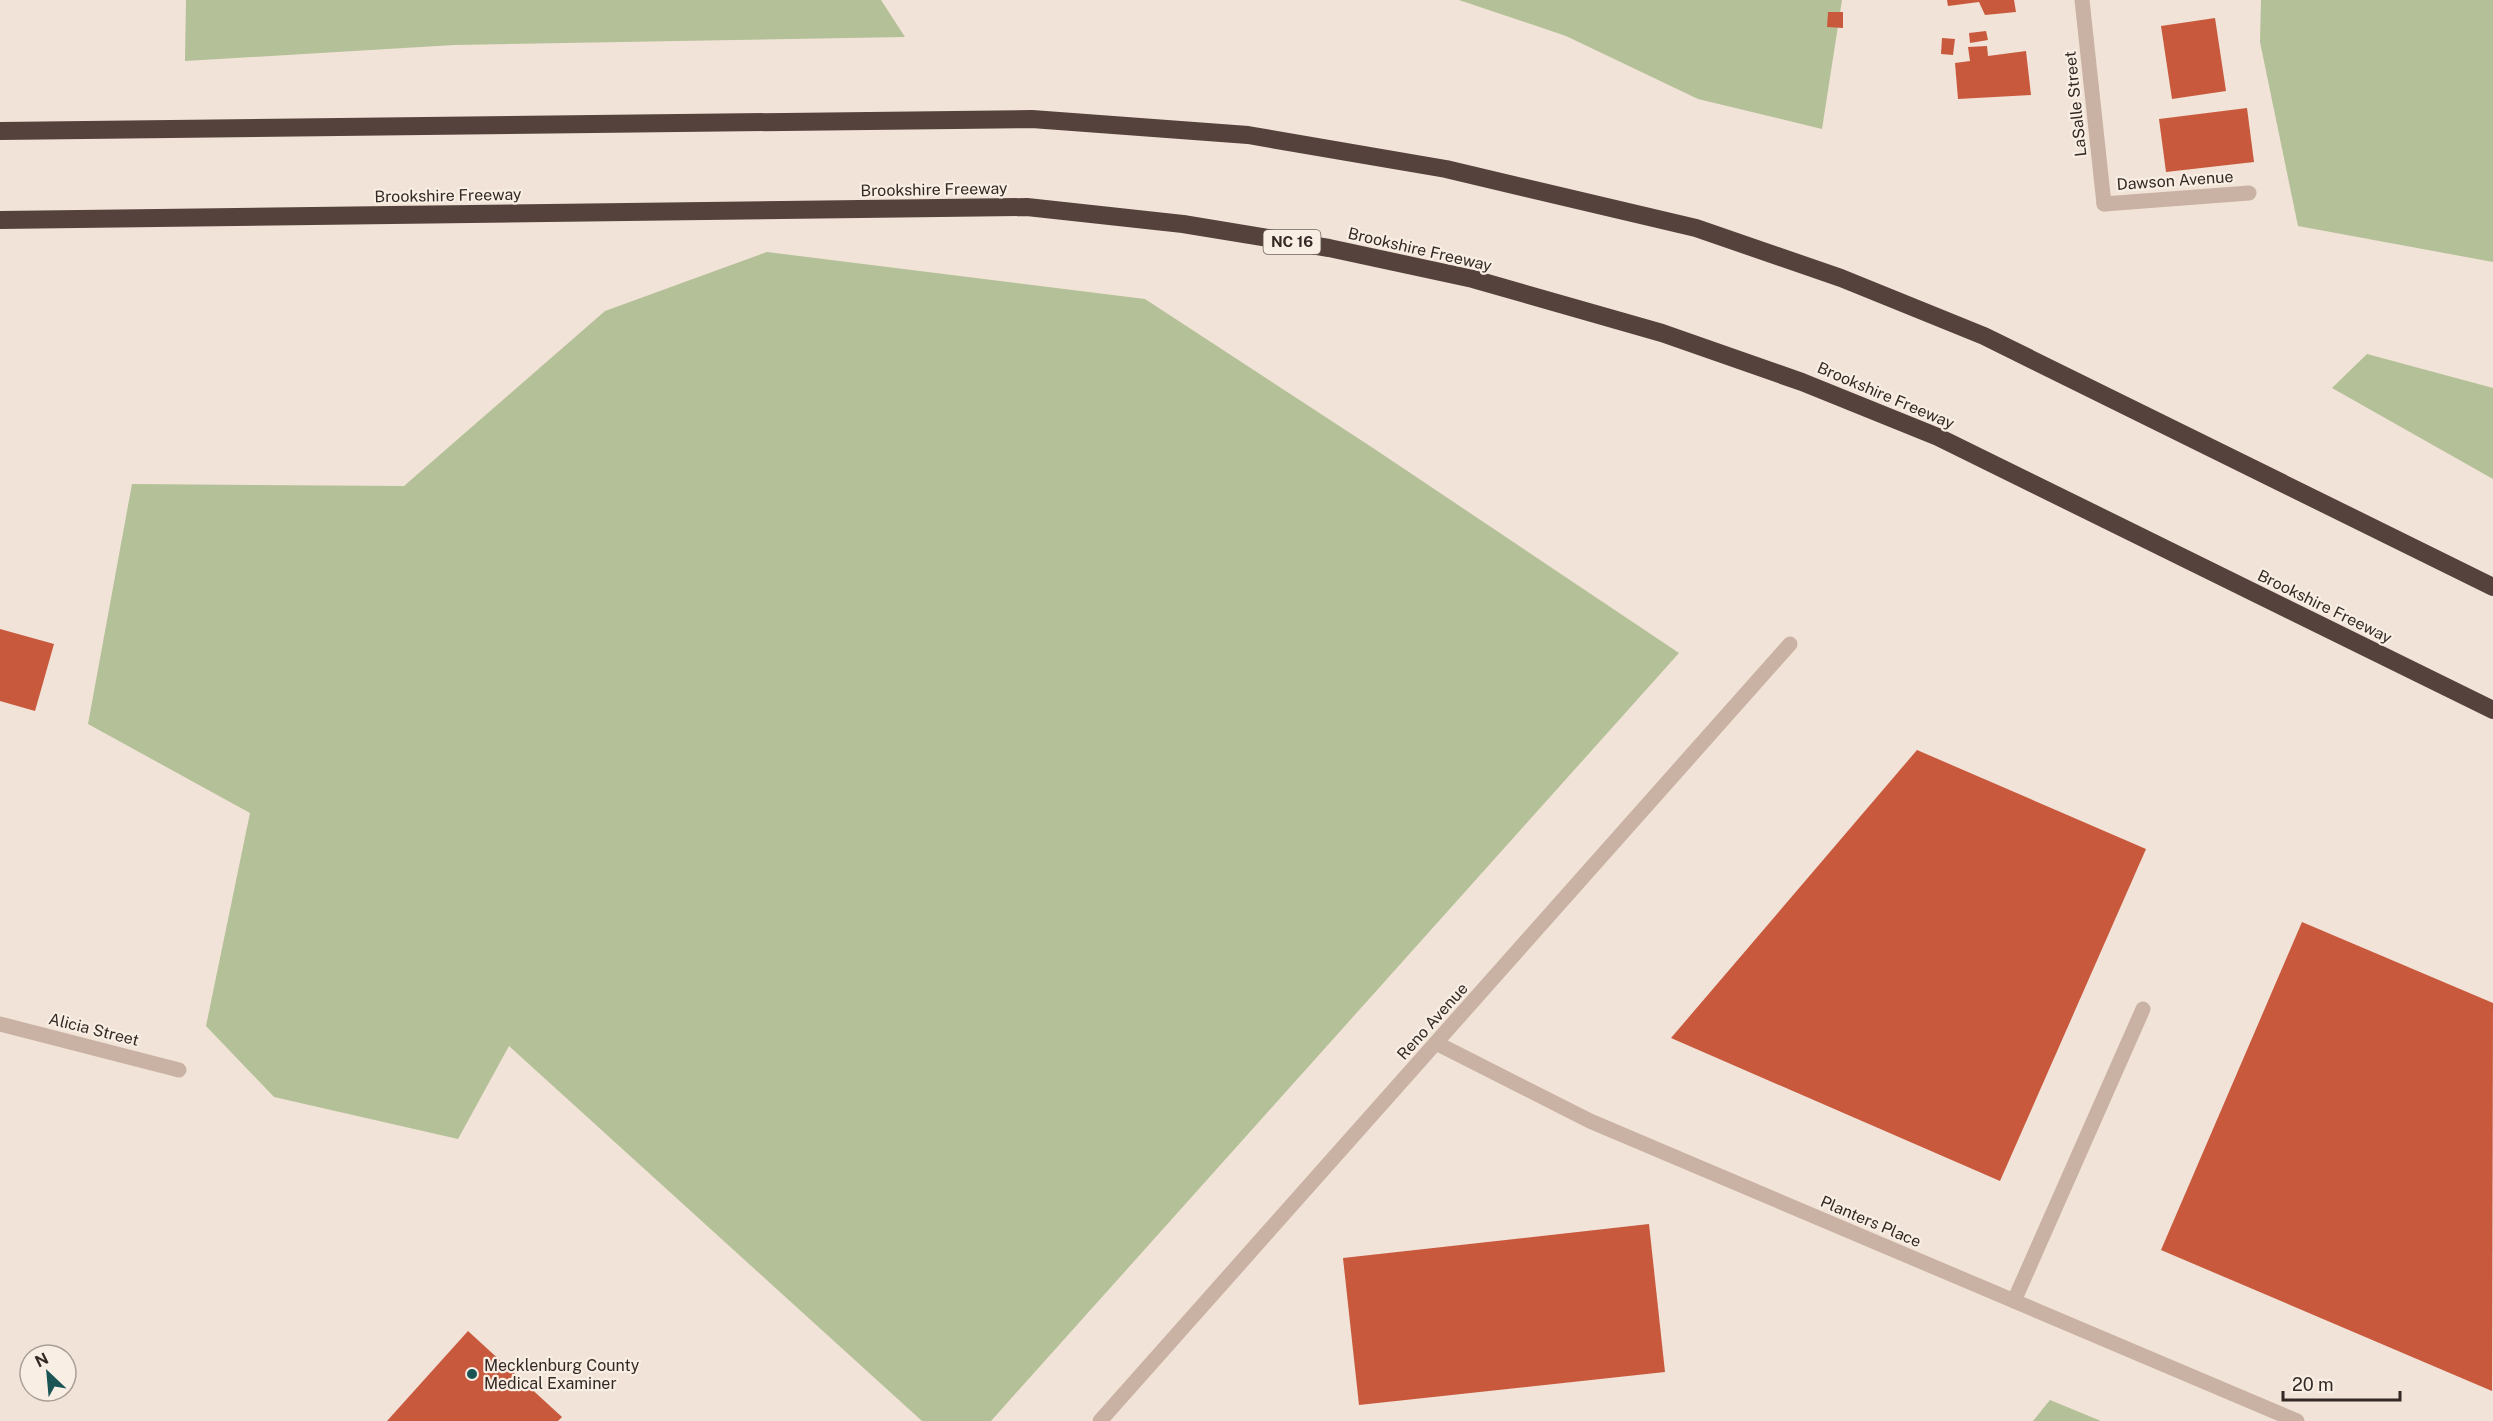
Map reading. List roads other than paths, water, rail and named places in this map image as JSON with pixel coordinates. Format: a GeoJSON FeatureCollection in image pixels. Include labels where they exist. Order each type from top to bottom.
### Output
{"type":"FeatureCollection","features":[{"type":"Feature","properties":{"kind":"highway"},"geometry":{"type":"LineString","coordinates":[[0,131],[1032,119],[1248,135],[1446,169],[1696,228],[1841,278],[1984,336],[2493,587]]}},
{"type":"Feature","properties":{"kind":"highway","name":"Brookshire Freeway"},"geometry":{"type":"LineString","coordinates":[[0,220],[1027,207],[1183,224],[1329,248],[1473,279],[1662,333],[1811,386],[1938,437],[2493,710]]}},
{"type":"Feature","properties":{"kind":"street","name":"LaSalle Street"},"geometry":{"type":"LineString","coordinates":[[2082,0],[2104,204]]}},
{"type":"Feature","properties":{"kind":"street","name":"Dawson Avenue"},"geometry":{"type":"LineString","coordinates":[[2104,204],[2249,193]]}},
{"type":"Feature","properties":{"kind":"street","name":"Reno Avenue"},"geometry":{"type":"LineString","coordinates":[[1100,1421],[1790,644]]}},
{"type":"Feature","properties":{"kind":"street"},"geometry":{"type":"LineString","coordinates":[[2014,1301],[2143,1008]]}},
{"type":"Feature","properties":{"kind":"street","name":"Alicia Street"},"geometry":{"type":"LineString","coordinates":[[0,1024],[180,1070]]}},
{"type":"Feature","properties":{"kind":"street","name":"Planters Place"},"geometry":{"type":"LineString","coordinates":[[1437,1043],[1590,1121],[2297,1421]]}},
{"type":"Feature","properties":{"kind":"place","name":"Mecklenburg County Medical Examiner"},"geometry":{"type":"Point","coordinates":[472,1374]}}]}
